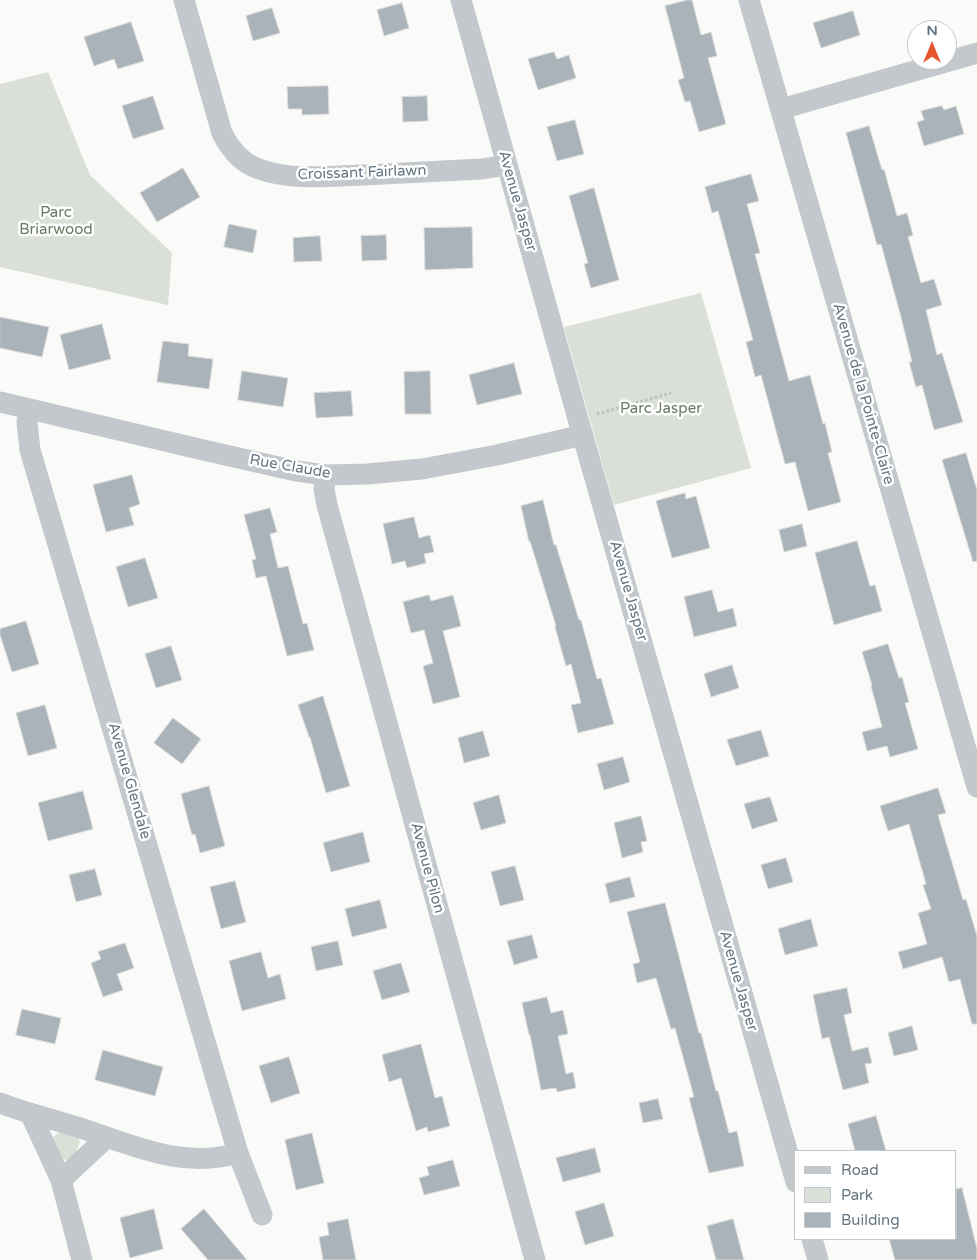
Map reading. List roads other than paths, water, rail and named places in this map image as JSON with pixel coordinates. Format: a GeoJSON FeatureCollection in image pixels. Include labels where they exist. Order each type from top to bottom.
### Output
{"type":"FeatureCollection","features":[{"type":"Feature","properties":{"kind":"street","name":"Croissant Fairlawn"},"geometry":{"type":"LineString","coordinates":[[184,0],[222,133],[227,144],[246,163],[258,169],[294,176],[326,177],[482,169],[507,165]]}},
{"type":"Feature","properties":{"kind":"street","name":"Avenue Jasper"},"geometry":{"type":"LineString","coordinates":[[461,0],[507,165],[586,426],[794,1175]]}},
{"type":"Feature","properties":{"kind":"street","name":"Avenue de la Pointe-Claire"},"geometry":{"type":"LineString","coordinates":[[749,0],[977,787]]}},
{"type":"Feature","properties":{"kind":"street"},"geometry":{"type":"LineString","coordinates":[[781,109],[977,52]]}},
{"type":"Feature","properties":{"kind":"street","name":"Rue Claude"},"geometry":{"type":"LineString","coordinates":[[0,402],[296,471],[326,475],[367,474],[422,469],[506,453],[586,426]]}},
{"type":"Feature","properties":{"kind":"street","name":"Avenue Glendale"},"geometry":{"type":"LineString","coordinates":[[30,409],[27,422],[30,450],[238,1153],[262,1215]]}},
{"type":"Feature","properties":{"kind":"street","name":"Avenue Pilon"},"geometry":{"type":"LineString","coordinates":[[326,475],[324,489],[327,505],[535,1260]]}},
{"type":"Feature","properties":{"kind":"street"},"geometry":{"type":"LineString","coordinates":[[0,1104],[106,1138],[181,1158],[221,1158],[238,1153]]}},
{"type":"Feature","properties":{"kind":"street"},"geometry":{"type":"LineString","coordinates":[[31,1115],[62,1180],[82,1260]]}},
{"type":"Feature","properties":{"kind":"street"},"geometry":{"type":"LineString","coordinates":[[62,1180],[106,1138]]}},
{"type":"Feature","properties":{"kind":"street"},"geometry":{"type":"LineString","coordinates":[[812,1240],[818,1260]]}},
{"type":"Feature","properties":{"kind":"park label","name":"Parc Briarwood"},"geometry":{"type":"Point","coordinates":[56,222]}},
{"type":"Feature","properties":{"kind":"park label","name":"Parc Jasper"},"geometry":{"type":"Point","coordinates":[661,409]}}]}
